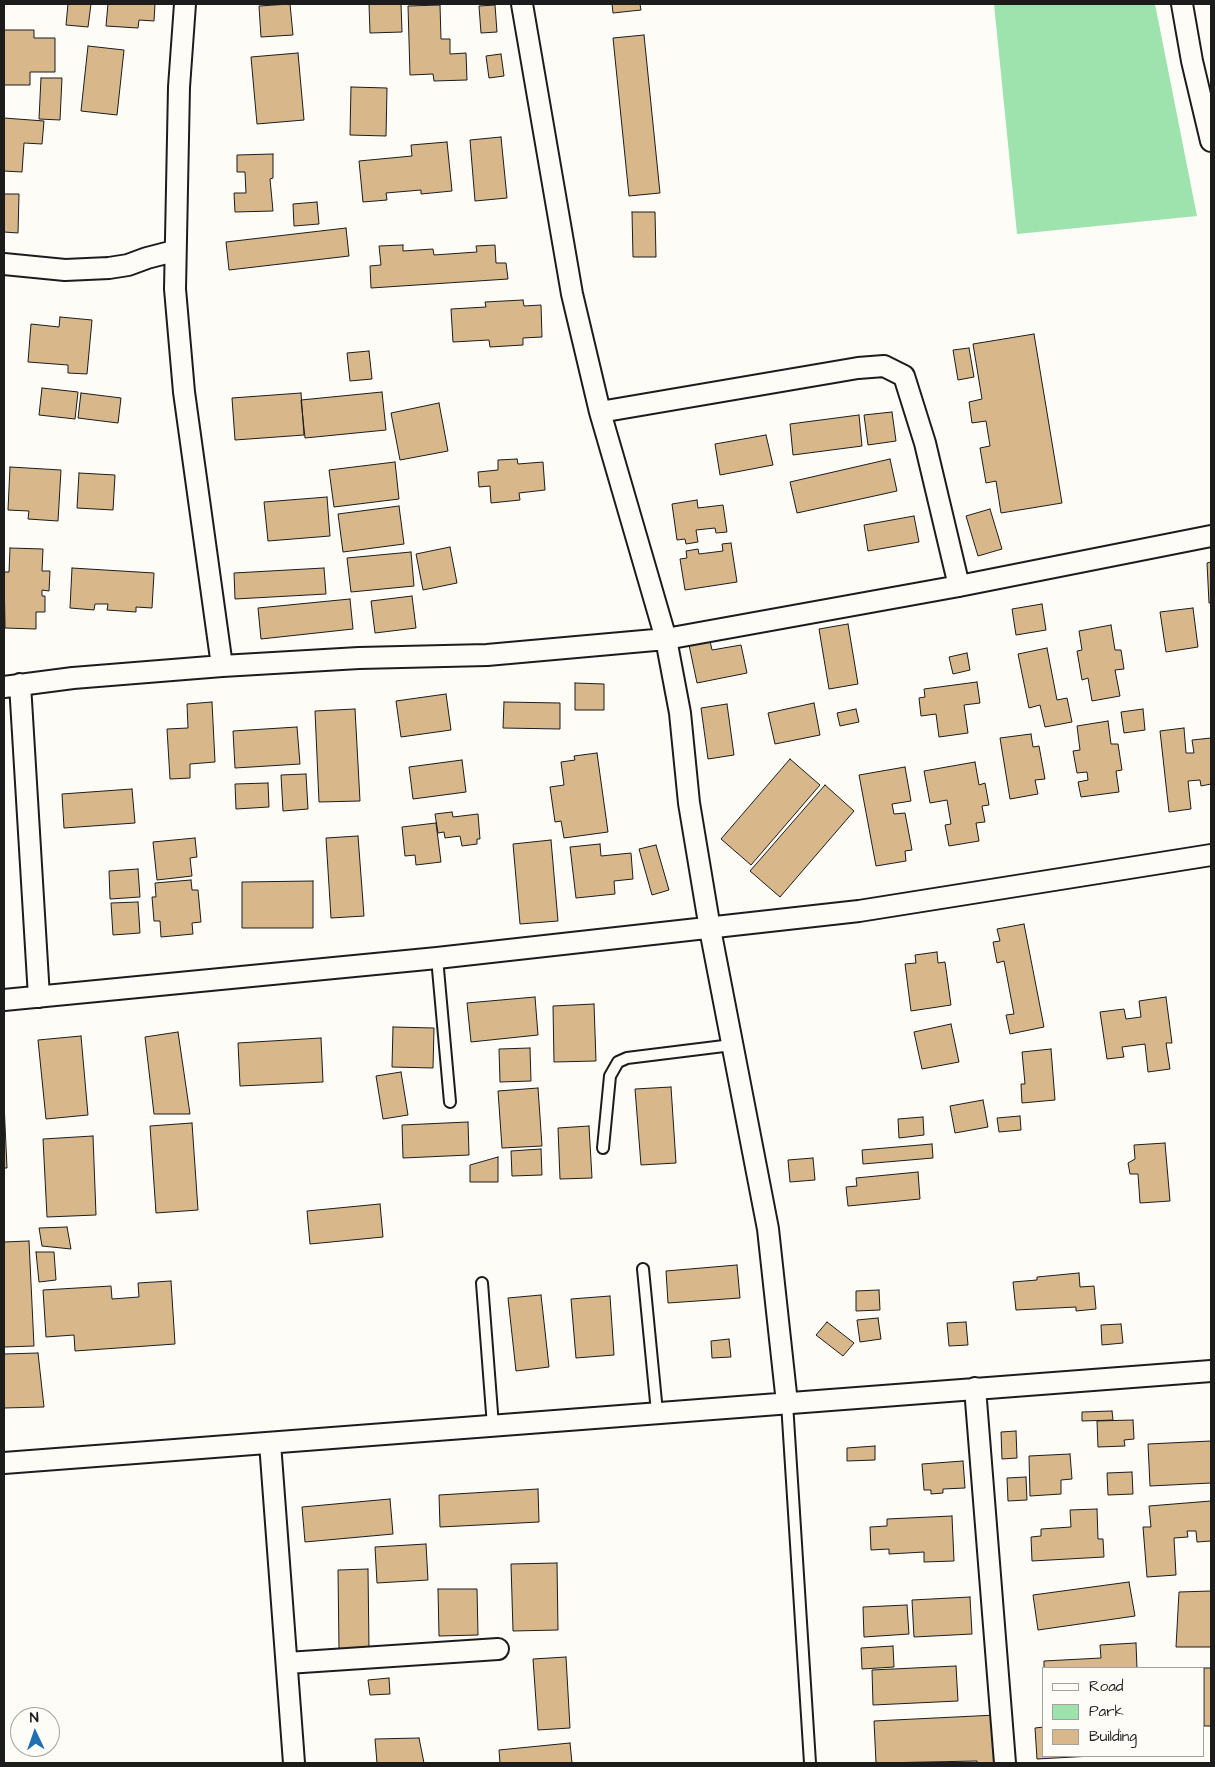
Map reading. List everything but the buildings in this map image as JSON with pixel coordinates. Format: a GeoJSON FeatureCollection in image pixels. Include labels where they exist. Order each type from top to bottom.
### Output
{"type":"FeatureCollection","features":[{"type":"Feature","properties":{"kind":"street"},"geometry":{"type":"LineString","coordinates":[[185,4],[179,87],[174,251],[175,289],[184,392],[222,666]]}},
{"type":"Feature","properties":{"kind":"street"},"geometry":{"type":"LineString","coordinates":[[522,4],[572,294],[600,412],[666,639],[680,713],[689,802],[710,929],[724,991],[732,1045],[754,1147],[768,1229],[787,1403]]}},
{"type":"Feature","properties":{"kind":"street"},"geometry":{"type":"LineString","coordinates":[[1182,4],[1192,61],[1211,141]]}},
{"type":"Feature","properties":{"kind":"street"},"geometry":{"type":"LineString","coordinates":[[4,264],[65,270],[109,268],[128,265],[174,251]]}},
{"type":"Feature","properties":{"kind":"street"},"geometry":{"type":"LineString","coordinates":[[600,412],[858,368],[884,366],[904,376],[925,443],[959,586]]}},
{"type":"Feature","properties":{"kind":"street"},"geometry":{"type":"LineString","coordinates":[[40,997],[12,685],[222,666],[359,658],[487,655],[666,639],[959,586],[1211,536]]}},
{"type":"Feature","properties":{"kind":"street"},"geometry":{"type":"LineString","coordinates":[[4,1000],[437,958],[710,929],[859,911],[1211,855]]}},
{"type":"Feature","properties":{"kind":"street"},"geometry":{"type":"LineString","coordinates":[[4,1463],[1211,1371]]}},
{"type":"Feature","properties":{"kind":"street"},"geometry":{"type":"LineString","coordinates":[[975,1388],[1006,1763]]}},
{"type":"Feature","properties":{"kind":"street"},"geometry":{"type":"LineString","coordinates":[[270,1443],[294,1763]]}},
{"type":"Feature","properties":{"kind":"street"},"geometry":{"type":"LineString","coordinates":[[287,1663],[498,1649]]}},
{"type":"Feature","properties":{"kind":"lane"},"geometry":{"type":"LineString","coordinates":[[437,958],[450,1102]]}},
{"type":"Feature","properties":{"kind":"lane"},"geometry":{"type":"LineString","coordinates":[[603,1148],[610,1076],[618,1062],[627,1058],[732,1045]]}},
{"type":"Feature","properties":{"kind":"lane"},"geometry":{"type":"LineString","coordinates":[[643,1269],[657,1412]]}},
{"type":"Feature","properties":{"kind":"lane"},"geometry":{"type":"LineString","coordinates":[[482,1283],[493,1426]]}},
{"type":"Feature","properties":{"kind":"lane"},"geometry":{"type":"LineString","coordinates":[[787,1403],[810,1763]]}},
{"type":"Feature","properties":{"kind":"green space"},"geometry":{"type":"Polygon","coordinates":[[[994,4],[1155,4],[1197,216],[1017,234],[994,4]]]}}]}
